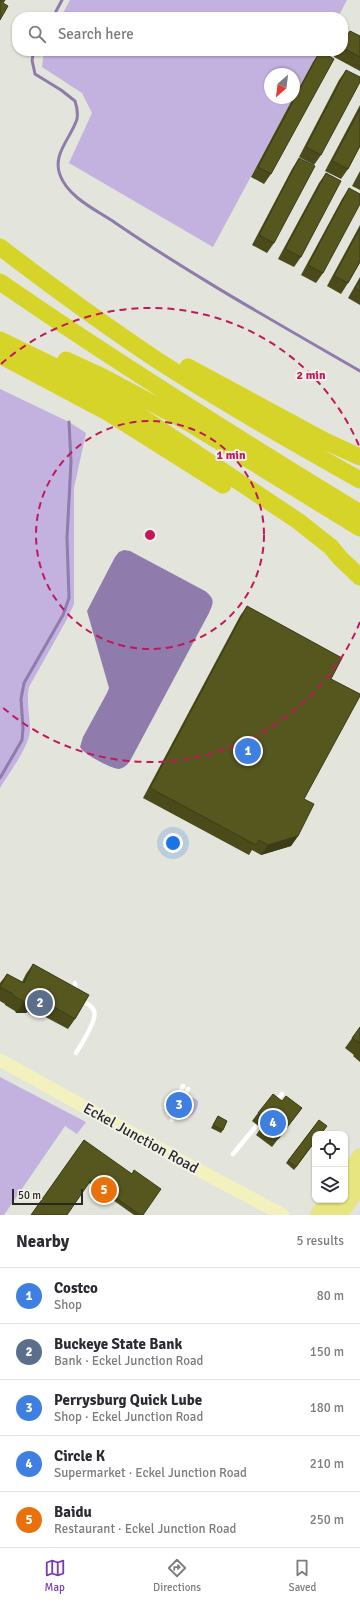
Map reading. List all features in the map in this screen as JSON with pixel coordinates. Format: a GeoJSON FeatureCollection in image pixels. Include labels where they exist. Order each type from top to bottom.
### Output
{"type":"FeatureCollection","features":[{"type":"Feature","properties":{"kind":"highway"},"geometry":{"type":"LineString","coordinates":[[0,247],[99,320],[212,394],[360,480]]}},
{"type":"Feature","properties":{"kind":"highway"},"geometry":{"type":"LineString","coordinates":[[0,282],[247,444],[360,513]]}},
{"type":"Feature","properties":{"kind":"highway"},"geometry":{"type":"LineString","coordinates":[[99,320],[325,441],[360,457]]}},
{"type":"Feature","properties":{"kind":"highway"},"geometry":{"type":"LineString","coordinates":[[0,330],[104,377],[160,407],[360,528]]}},
{"type":"Feature","properties":{"kind":"highway"},"geometry":{"type":"LineString","coordinates":[[0,340],[74,376],[122,404],[298,522],[331,548],[360,577]]}},
{"type":"Feature","properties":{"kind":"highway"},"geometry":{"type":"LineString","coordinates":[[0,355],[109,413],[327,552],[340,558]]}},
{"type":"Feature","properties":{"kind":"main road"},"geometry":{"type":"LineString","coordinates":[[348,1172],[360,1155]]}},
{"type":"Feature","properties":{"kind":"main road"},"geometry":{"type":"LineString","coordinates":[[348,1189],[360,1172]]}},
{"type":"Feature","properties":{"kind":"main road"},"geometry":{"type":"LineString","coordinates":[[340,1215],[360,1188]]}},
{"type":"Feature","properties":{"kind":"main road"},"geometry":{"type":"LineString","coordinates":[[316,1215],[326,1203]]}},
{"type":"Feature","properties":{"kind":"main road"},"geometry":{"type":"LineString","coordinates":[[329,1215],[338,1203]]}},
{"type":"Feature","properties":{"kind":"street","name":"Eckel Junction Road"},"geometry":{"type":"LineString","coordinates":[[0,1060],[156,1148],[283,1215]]}},
{"type":"Feature","properties":{"kind":"lane"},"geometry":{"type":"LineString","coordinates":[[75,983],[78,999],[94,1009],[95,1014],[94,1021],[76,1054]]}},
{"type":"Feature","properties":{"kind":"lane"},"geometry":{"type":"LineString","coordinates":[[180,1098],[186,1087]]}},
{"type":"Feature","properties":{"kind":"lane"},"geometry":{"type":"LineString","coordinates":[[272,1106],[282,1094]]}},
{"type":"Feature","properties":{"kind":"lane"},"geometry":{"type":"LineString","coordinates":[[169,1114],[174,1110],[172,1120]]}},
{"type":"Feature","properties":{"kind":"lane"},"geometry":{"type":"LineString","coordinates":[[233,1154],[257,1125]]}},
{"type":"Feature","properties":{"kind":"shaded area"},"geometry":{"type":"Polygon","coordinates":[[[70,0],[347,0],[341,12],[64,12],[70,0]]]}},
{"type":"Feature","properties":{"kind":"shaded area"},"geometry":{"type":"Polygon","coordinates":[[[43,56],[316,56],[300,86],[300,68],[264,68],[264,104],[290,104],[213,247],[69,163],[92,113],[82,93],[42,67],[43,56]]]}},
{"type":"Feature","properties":{"kind":"shaded area"},"geometry":{"type":"Polygon","coordinates":[[[0,389],[69,422],[86,433],[74,488],[74,604],[29,687],[29,737],[13,768],[0,788],[0,389]]]}},
{"type":"Feature","properties":{"kind":"shaded area"},"geometry":{"type":"Polygon","coordinates":[[[124,550],[130,551],[205,591],[211,596],[213,601],[209,613],[130,761],[119,769],[110,767],[98,761],[80,747],[83,737],[109,688],[87,611],[115,557],[119,552],[124,550]]]}},
{"type":"Feature","properties":{"kind":"shaded area"},"geometry":{"type":"Polygon","coordinates":[[[0,1077],[86,1122],[77,1134],[65,1126],[4,1215],[0,1215],[0,1077]]]}},
{"type":"Feature","properties":{"kind":"shaded area"},"geometry":{"type":"Polygon","coordinates":[[[194,1098],[198,1101],[197,1108],[191,1116],[181,1119],[180,1116],[189,1099],[194,1098]]]}},
{"type":"Feature","properties":{"kind":"building"},"geometry":{"type":"Polygon","coordinates":[[[0,0],[5,0],[3,3],[8,6],[0,20],[0,0]]]}},
{"type":"Feature","properties":{"kind":"building"},"geometry":{"type":"Polygon","coordinates":[[[350,31],[360,36],[360,57],[348,51],[348,34],[350,31]]]}},
{"type":"Feature","properties":{"kind":"building"},"geometry":{"type":"Polygon","coordinates":[[[317,56],[329,56],[334,59],[271,174],[258,167],[292,104],[300,104],[300,88],[317,56]]]}},
{"type":"Feature","properties":{"kind":"building"},"geometry":{"type":"Polygon","coordinates":[[[346,70],[360,77],[360,82],[321,155],[306,147],[346,70]]]}},
{"type":"Feature","properties":{"kind":"building"},"geometry":{"type":"Polygon","coordinates":[[[360,109],[360,146],[348,169],[332,161],[360,109]]]}},
{"type":"Feature","properties":{"kind":"building"},"geometry":{"type":"Polygon","coordinates":[[[299,158],[315,166],[274,243],[259,235],[299,158]]]}},
{"type":"Feature","properties":{"kind":"building"},"geometry":{"type":"Polygon","coordinates":[[[326,173],[341,181],[301,257],[285,249],[326,173]]]}},
{"type":"Feature","properties":{"kind":"building"},"geometry":{"type":"Polygon","coordinates":[[[349,188],[360,194],[360,204],[323,273],[308,265],[349,188]]]}},
{"type":"Feature","properties":{"kind":"building"},"geometry":{"type":"Polygon","coordinates":[[[360,228],[360,262],[348,283],[334,276],[360,228]]]}},
{"type":"Feature","properties":{"kind":"building"},"geometry":{"type":"Polygon","coordinates":[[[360,280],[360,291],[355,288],[360,280]]]}},
{"type":"Feature","properties":{"kind":"building"},"geometry":{"type":"Polygon","coordinates":[[[247,606],[342,658],[331,679],[360,694],[304,799],[314,804],[298,836],[268,845],[259,840],[256,845],[150,788],[247,606]]]}},
{"type":"Feature","properties":{"kind":"building"},"geometry":{"type":"Polygon","coordinates":[[[33,964],[89,995],[75,1019],[45,1002],[43,1007],[32,1000],[33,1003],[23,1003],[23,1001],[12,995],[13,994],[0,987],[7,974],[24,983],[33,964]]]}},
{"type":"Feature","properties":{"kind":"building"},"geometry":{"type":"Polygon","coordinates":[[[360,1027],[360,1043],[352,1038],[360,1027]]]}},
{"type":"Feature","properties":{"kind":"building"},"geometry":{"type":"Polygon","coordinates":[[[177,1094],[189,1100],[184,1111],[172,1105],[177,1094]]]}},
{"type":"Feature","properties":{"kind":"building"},"geometry":{"type":"Polygon","coordinates":[[[273,1094],[282,1101],[286,1096],[302,1108],[278,1139],[261,1127],[266,1120],[258,1113],[273,1094]]]}},
{"type":"Feature","properties":{"kind":"building"},"geometry":{"type":"Polygon","coordinates":[[[218,1116],[227,1121],[223,1130],[213,1125],[218,1116]]]}},
{"type":"Feature","properties":{"kind":"building"},"geometry":{"type":"Polygon","coordinates":[[[319,1120],[327,1126],[323,1131],[312,1131],[312,1145],[296,1167],[288,1161],[319,1120]]]}},
{"type":"Feature","properties":{"kind":"building"},"geometry":{"type":"Polygon","coordinates":[[[84,1140],[132,1174],[134,1170],[161,1189],[143,1215],[140,1215],[91,1180],[67,1215],[31,1215],[84,1140]]]}},
{"type":"Feature","properties":{"kind":"waterway"},"geometry":{"type":"LineString","coordinates":[[56,12],[62,0]]}},
{"type":"Feature","properties":{"kind":"waterway"},"geometry":{"type":"LineString","coordinates":[[33,56],[32,60],[35,74],[61,90],[75,101],[77,119],[63,146],[58,160],[60,175],[69,190],[91,208],[174,261],[360,371]]}},
{"type":"Feature","properties":{"kind":"waterway"},"geometry":{"type":"LineString","coordinates":[[0,778],[22,740],[23,728],[21,699],[24,683],[63,615],[69,598],[67,538],[71,462],[69,422]]}},
{"type":"Feature","properties":{"kind":"place","name":"Costco"},"geometry":{"type":"Point","coordinates":[248,751]}},
{"type":"Feature","properties":{"kind":"place","name":"Buckeye State Bank"},"geometry":{"type":"Point","coordinates":[40,1003]}},
{"type":"Feature","properties":{"kind":"place","name":"Perrysburg Quick Lube"},"geometry":{"type":"Point","coordinates":[179,1105]}},
{"type":"Feature","properties":{"kind":"place","name":"Circle K"},"geometry":{"type":"Point","coordinates":[273,1123]}},
{"type":"Feature","properties":{"kind":"place","name":"Baidu"},"geometry":{"type":"Point","coordinates":[104,1190]}}]}
